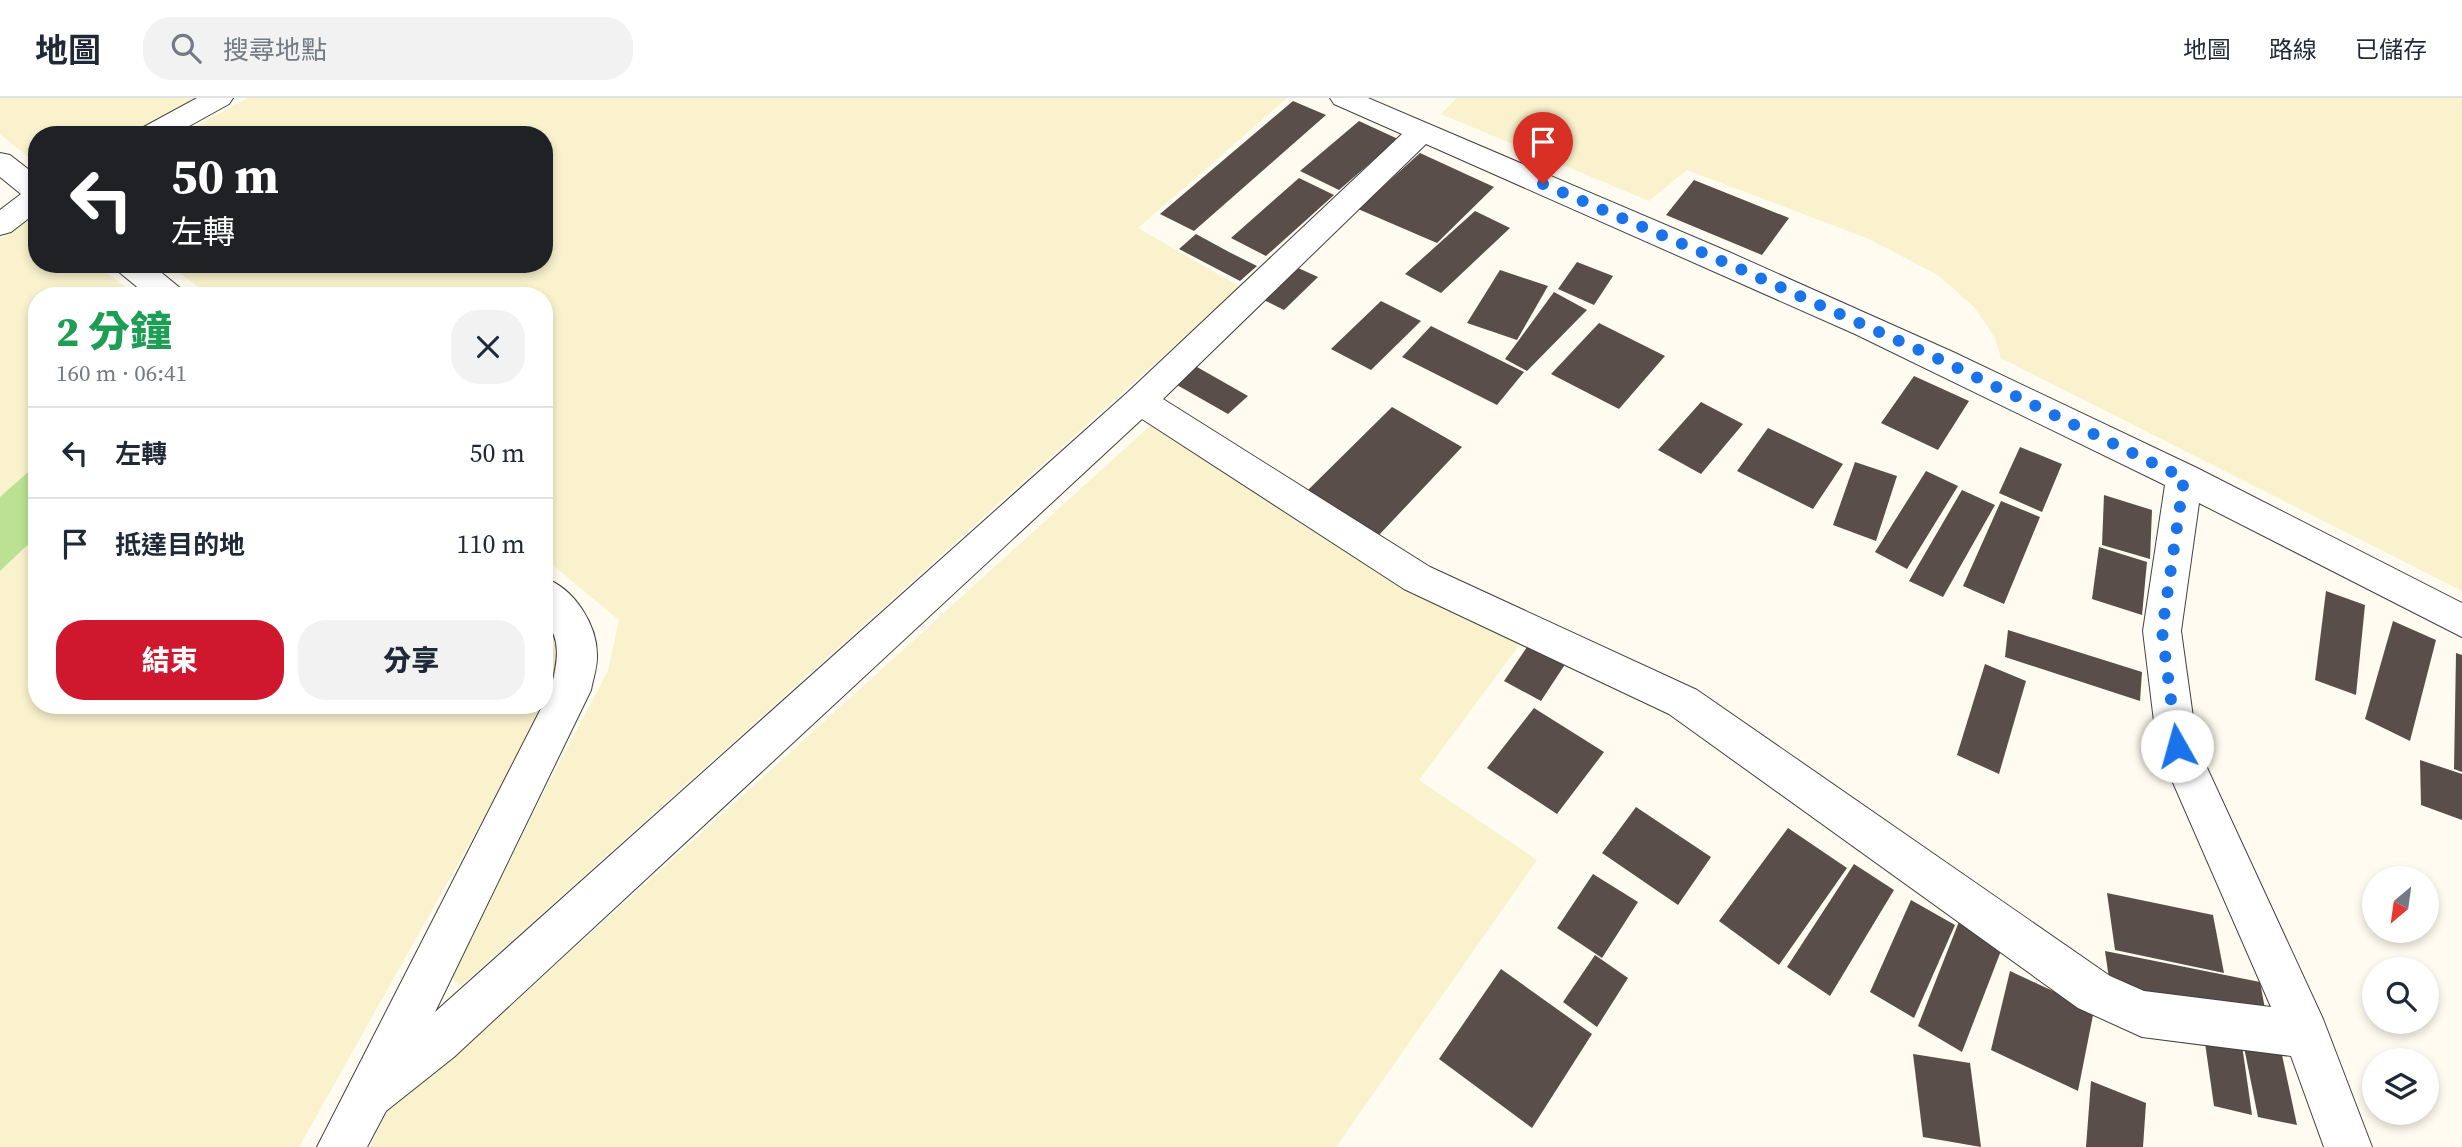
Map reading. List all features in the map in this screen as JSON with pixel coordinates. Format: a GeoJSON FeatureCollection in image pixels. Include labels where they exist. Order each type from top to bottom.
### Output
{"type":"FeatureCollection","features":[{"type":"Feature","properties":{"kind":"street"},"geometry":{"type":"LineString","coordinates":[[167,126],[219,98]]}},
{"type":"Feature","properties":{"kind":"street"},"geometry":{"type":"LineString","coordinates":[[1350,99],[1738,268],[1941,360],[2184,478],[2462,621]]}},
{"type":"Feature","properties":{"kind":"street"},"geometry":{"type":"LineString","coordinates":[[368,1095],[438,1041],[1140,401],[1422,132]]}},
{"type":"Feature","properties":{"kind":"street"},"geometry":{"type":"LineString","coordinates":[[0,162],[28,184]]}},
{"type":"Feature","properties":{"kind":"street"},"geometry":{"type":"LineString","coordinates":[[0,225],[28,204]]}},
{"type":"Feature","properties":{"kind":"street"},"geometry":{"type":"LineString","coordinates":[[141,273],[158,287]]}},
{"type":"Feature","properties":{"kind":"street"},"geometry":{"type":"LineString","coordinates":[[1140,401],[1417,578],[1683,702],[2094,992],[2142,1014],[2307,1035]]}},
{"type":"Feature","properties":{"kind":"street"},"geometry":{"type":"LineString","coordinates":[[2184,478],[2162,631],[2177,746],[2307,1035],[2348,1147]]}},
{"type":"Feature","properties":{"kind":"street"},"geometry":{"type":"LineString","coordinates":[[341,1147],[571,690],[578,656],[572,624],[553,603]]}},
{"type":"Feature","properties":{"kind":"shaded area"},"geometry":{"type":"Polygon","coordinates":[[[0,98],[199,98],[147,126],[28,126],[28,157],[0,134],[0,98]]]}},
{"type":"Feature","properties":{"kind":"shaded area"},"geometry":{"type":"Polygon","coordinates":[[[248,98],[1287,98],[1138,228],[1240,287],[461,986],[452,979],[536,807],[608,671],[619,620],[553,565],[553,287],[198,287],[180,273],[553,273],[553,126],[197,126],[248,98]]]}},
{"type":"Feature","properties":{"kind":"shaded area"},"geometry":{"type":"Polygon","coordinates":[[[1457,98],[2462,98],[2462,591],[2001,358],[1995,338],[1975,308],[1938,275],[1869,239],[1687,170],[1649,201],[1441,114],[1457,98]]]}},
{"type":"Feature","properties":{"kind":"shaded area"},"geometry":{"type":"Polygon","coordinates":[[[28,217],[28,273],[107,273],[125,287],[28,287],[28,472],[0,497],[0,239],[28,217]]]}},
{"type":"Feature","properties":{"kind":"shaded area"},"geometry":{"type":"Polygon","coordinates":[[[1153,423],[1399,587],[1520,644],[1419,780],[1537,860],[1336,1147],[370,1147],[397,1091],[447,1064],[1153,423]]]}},
{"type":"Feature","properties":{"kind":"shaded area"},"geometry":{"type":"Polygon","coordinates":[[[28,545],[28,714],[542,714],[299,1147],[0,1147],[0,571],[28,545]]]}},
{"type":"Feature","properties":{"kind":"shaded area"},"geometry":{"type":"Polygon","coordinates":[[[553,620],[563,659],[553,695],[553,620]]]}},
{"type":"Feature","properties":{"kind":"green space"},"geometry":{"type":"Polygon","coordinates":[[[28,472],[28,545],[0,571],[0,497],[28,472]]]}},
{"type":"Feature","properties":{"kind":"building"},"geometry":{"type":"Polygon","coordinates":[[[1293,101],[1326,115],[1194,231],[1160,214],[1293,101]]]}},
{"type":"Feature","properties":{"kind":"building"},"geometry":{"type":"Polygon","coordinates":[[[1359,121],[1398,139],[1339,190],[1300,171],[1359,121]]]}},
{"type":"Feature","properties":{"kind":"building"},"geometry":{"type":"Polygon","coordinates":[[[1420,153],[1494,187],[1437,243],[1358,209],[1420,153]]]}},
{"type":"Feature","properties":{"kind":"building"},"geometry":{"type":"Polygon","coordinates":[[[1299,178],[1334,195],[1266,256],[1231,238],[1299,178]]]}},
{"type":"Feature","properties":{"kind":"building"},"geometry":{"type":"Polygon","coordinates":[[[1694,180],[1789,218],[1762,255],[1666,215],[1694,180]]]}},
{"type":"Feature","properties":{"kind":"building"},"geometry":{"type":"Polygon","coordinates":[[[1475,211],[1510,228],[1441,293],[1405,274],[1475,211]]]}},
{"type":"Feature","properties":{"kind":"building"},"geometry":{"type":"Polygon","coordinates":[[[1196,234],[1257,266],[1240,281],[1179,249],[1196,234]]]}},
{"type":"Feature","properties":{"kind":"building"},"geometry":{"type":"Polygon","coordinates":[[[1577,262],[1613,276],[1594,305],[1558,289],[1577,262]]]}},
{"type":"Feature","properties":{"kind":"building"},"geometry":{"type":"Polygon","coordinates":[[[1296,267],[1318,277],[1284,310],[1262,299],[1296,267]]]}},
{"type":"Feature","properties":{"kind":"building"},"geometry":{"type":"Polygon","coordinates":[[[1500,270],[1548,286],[1517,340],[1467,323],[1500,270]]]}},
{"type":"Feature","properties":{"kind":"building"},"geometry":{"type":"Polygon","coordinates":[[[1554,292],[1587,310],[1527,371],[1505,359],[1554,292]]]}},
{"type":"Feature","properties":{"kind":"building"},"geometry":{"type":"Polygon","coordinates":[[[1381,301],[1421,321],[1371,370],[1331,349],[1381,301]]]}},
{"type":"Feature","properties":{"kind":"building"},"geometry":{"type":"Polygon","coordinates":[[[1599,323],[1665,356],[1619,409],[1551,374],[1599,323]]]}},
{"type":"Feature","properties":{"kind":"building"},"geometry":{"type":"Polygon","coordinates":[[[1431,326],[1524,372],[1497,405],[1402,357],[1431,326]]]}},
{"type":"Feature","properties":{"kind":"building"},"geometry":{"type":"Polygon","coordinates":[[[1197,367],[1248,396],[1228,414],[1177,385],[1197,367]]]}},
{"type":"Feature","properties":{"kind":"building"},"geometry":{"type":"Polygon","coordinates":[[[1914,376],[1969,401],[1938,450],[1881,423],[1914,376]]]}},
{"type":"Feature","properties":{"kind":"building"},"geometry":{"type":"Polygon","coordinates":[[[1701,402],[1743,424],[1701,474],[1658,450],[1701,402]]]}},
{"type":"Feature","properties":{"kind":"building"},"geometry":{"type":"Polygon","coordinates":[[[1392,407],[1462,447],[1379,535],[1307,491],[1392,407]]]}},
{"type":"Feature","properties":{"kind":"building"},"geometry":{"type":"Polygon","coordinates":[[[1768,428],[1843,464],[1813,509],[1737,471],[1768,428]]]}},
{"type":"Feature","properties":{"kind":"building"},"geometry":{"type":"Polygon","coordinates":[[[2020,447],[2062,464],[2042,512],[1999,493],[2020,447]]]}},
{"type":"Feature","properties":{"kind":"building"},"geometry":{"type":"Polygon","coordinates":[[[1855,462],[1897,476],[1876,541],[1833,525],[1855,462]]]}},
{"type":"Feature","properties":{"kind":"building"},"geometry":{"type":"Polygon","coordinates":[[[1926,471],[1958,486],[1907,569],[1875,552],[1926,471]]]}},
{"type":"Feature","properties":{"kind":"building"},"geometry":{"type":"Polygon","coordinates":[[[1962,490],[1995,505],[1943,597],[1909,581],[1962,490]]]}},
{"type":"Feature","properties":{"kind":"building"},"geometry":{"type":"Polygon","coordinates":[[[2104,495],[2152,510],[2150,559],[2102,545],[2104,495]]]}},
{"type":"Feature","properties":{"kind":"building"},"geometry":{"type":"Polygon","coordinates":[[[2001,501],[2040,517],[2004,604],[1963,586],[2001,501]]]}},
{"type":"Feature","properties":{"kind":"building"},"geometry":{"type":"Polygon","coordinates":[[[2099,547],[2147,562],[2142,615],[2092,599],[2099,547]]]}},
{"type":"Feature","properties":{"kind":"building"},"geometry":{"type":"Polygon","coordinates":[[[2326,591],[2365,605],[2356,695],[2315,680],[2326,591]]]}},
{"type":"Feature","properties":{"kind":"building"},"geometry":{"type":"Polygon","coordinates":[[[2393,621],[2436,640],[2410,741],[2365,719],[2393,621]]]}},
{"type":"Feature","properties":{"kind":"building"},"geometry":{"type":"Polygon","coordinates":[[[2008,630],[2142,672],[2140,701],[2005,657],[2008,630]]]}},
{"type":"Feature","properties":{"kind":"building"},"geometry":{"type":"Polygon","coordinates":[[[1529,644],[1566,663],[1541,701],[1504,681],[1529,644]]]}},
{"type":"Feature","properties":{"kind":"building"},"geometry":{"type":"Polygon","coordinates":[[[2456,653],[2462,655],[2462,772],[2454,769],[2456,653]]]}},
{"type":"Feature","properties":{"kind":"building"},"geometry":{"type":"Polygon","coordinates":[[[1985,664],[2026,681],[1999,774],[1957,755],[1985,664]]]}},
{"type":"Feature","properties":{"kind":"building"},"geometry":{"type":"Polygon","coordinates":[[[1534,708],[1604,752],[1557,814],[1487,768],[1534,708]]]}},
{"type":"Feature","properties":{"kind":"building"},"geometry":{"type":"Polygon","coordinates":[[[2420,760],[2462,774],[2462,820],[2421,805],[2420,760]]]}},
{"type":"Feature","properties":{"kind":"building"},"geometry":{"type":"Polygon","coordinates":[[[1636,807],[1711,857],[1678,905],[1602,853],[1636,807]]]}},
{"type":"Feature","properties":{"kind":"building"},"geometry":{"type":"Polygon","coordinates":[[[1788,828],[1847,868],[1779,965],[1719,921],[1788,828]]]}},
{"type":"Feature","properties":{"kind":"building"},"geometry":{"type":"Polygon","coordinates":[[[1854,864],[1894,890],[1830,996],[1787,967],[1854,864]]]}},
{"type":"Feature","properties":{"kind":"building"},"geometry":{"type":"Polygon","coordinates":[[[1593,874],[1638,902],[1602,958],[1557,928],[1593,874]]]}},
{"type":"Feature","properties":{"kind":"building"},"geometry":{"type":"Polygon","coordinates":[[[2107,893],[2213,915],[2224,973],[2115,950],[2107,893]]]}},
{"type":"Feature","properties":{"kind":"building"},"geometry":{"type":"Polygon","coordinates":[[[1911,900],[1955,925],[1914,1018],[1870,992],[1911,900]]]}},
{"type":"Feature","properties":{"kind":"building"},"geometry":{"type":"Polygon","coordinates":[[[1960,919],[2004,943],[1962,1052],[1918,1026],[1960,919]]]}},
{"type":"Feature","properties":{"kind":"building"},"geometry":{"type":"Polygon","coordinates":[[[2105,951],[2260,982],[2267,1019],[2110,986],[2105,951]]]}},
{"type":"Feature","properties":{"kind":"building"},"geometry":{"type":"Polygon","coordinates":[[[1595,955],[1628,978],[1597,1027],[1563,1002],[1595,955]]]}},
{"type":"Feature","properties":{"kind":"building"},"geometry":{"type":"Polygon","coordinates":[[[1501,969],[1592,1034],[1532,1128],[1439,1059],[1501,969]]]}},
{"type":"Feature","properties":{"kind":"building"},"geometry":{"type":"Polygon","coordinates":[[[2010,971],[2094,1010],[2078,1091],[1991,1050],[2010,971]]]}},
{"type":"Feature","properties":{"kind":"building"},"geometry":{"type":"Polygon","coordinates":[[[2204,1036],[2242,1045],[2252,1115],[2214,1106],[2204,1036]]]}},
{"type":"Feature","properties":{"kind":"building"},"geometry":{"type":"Polygon","coordinates":[[[2244,1047],[2282,1055],[2297,1125],[2258,1117],[2244,1047]]]}},
{"type":"Feature","properties":{"kind":"building"},"geometry":{"type":"Polygon","coordinates":[[[1913,1054],[1970,1063],[1981,1147],[1923,1137],[1913,1054]]]}},
{"type":"Feature","properties":{"kind":"building"},"geometry":{"type":"Polygon","coordinates":[[[2091,1081],[2146,1103],[2143,1147],[2086,1147],[2091,1081]]]}},
{"type":"Feature","properties":{"kind":"route"},"geometry":{"type":"LineString","coordinates":[[1543,184],[1941,360],[2184,478],[2162,631],[2177,746]]}}]}
